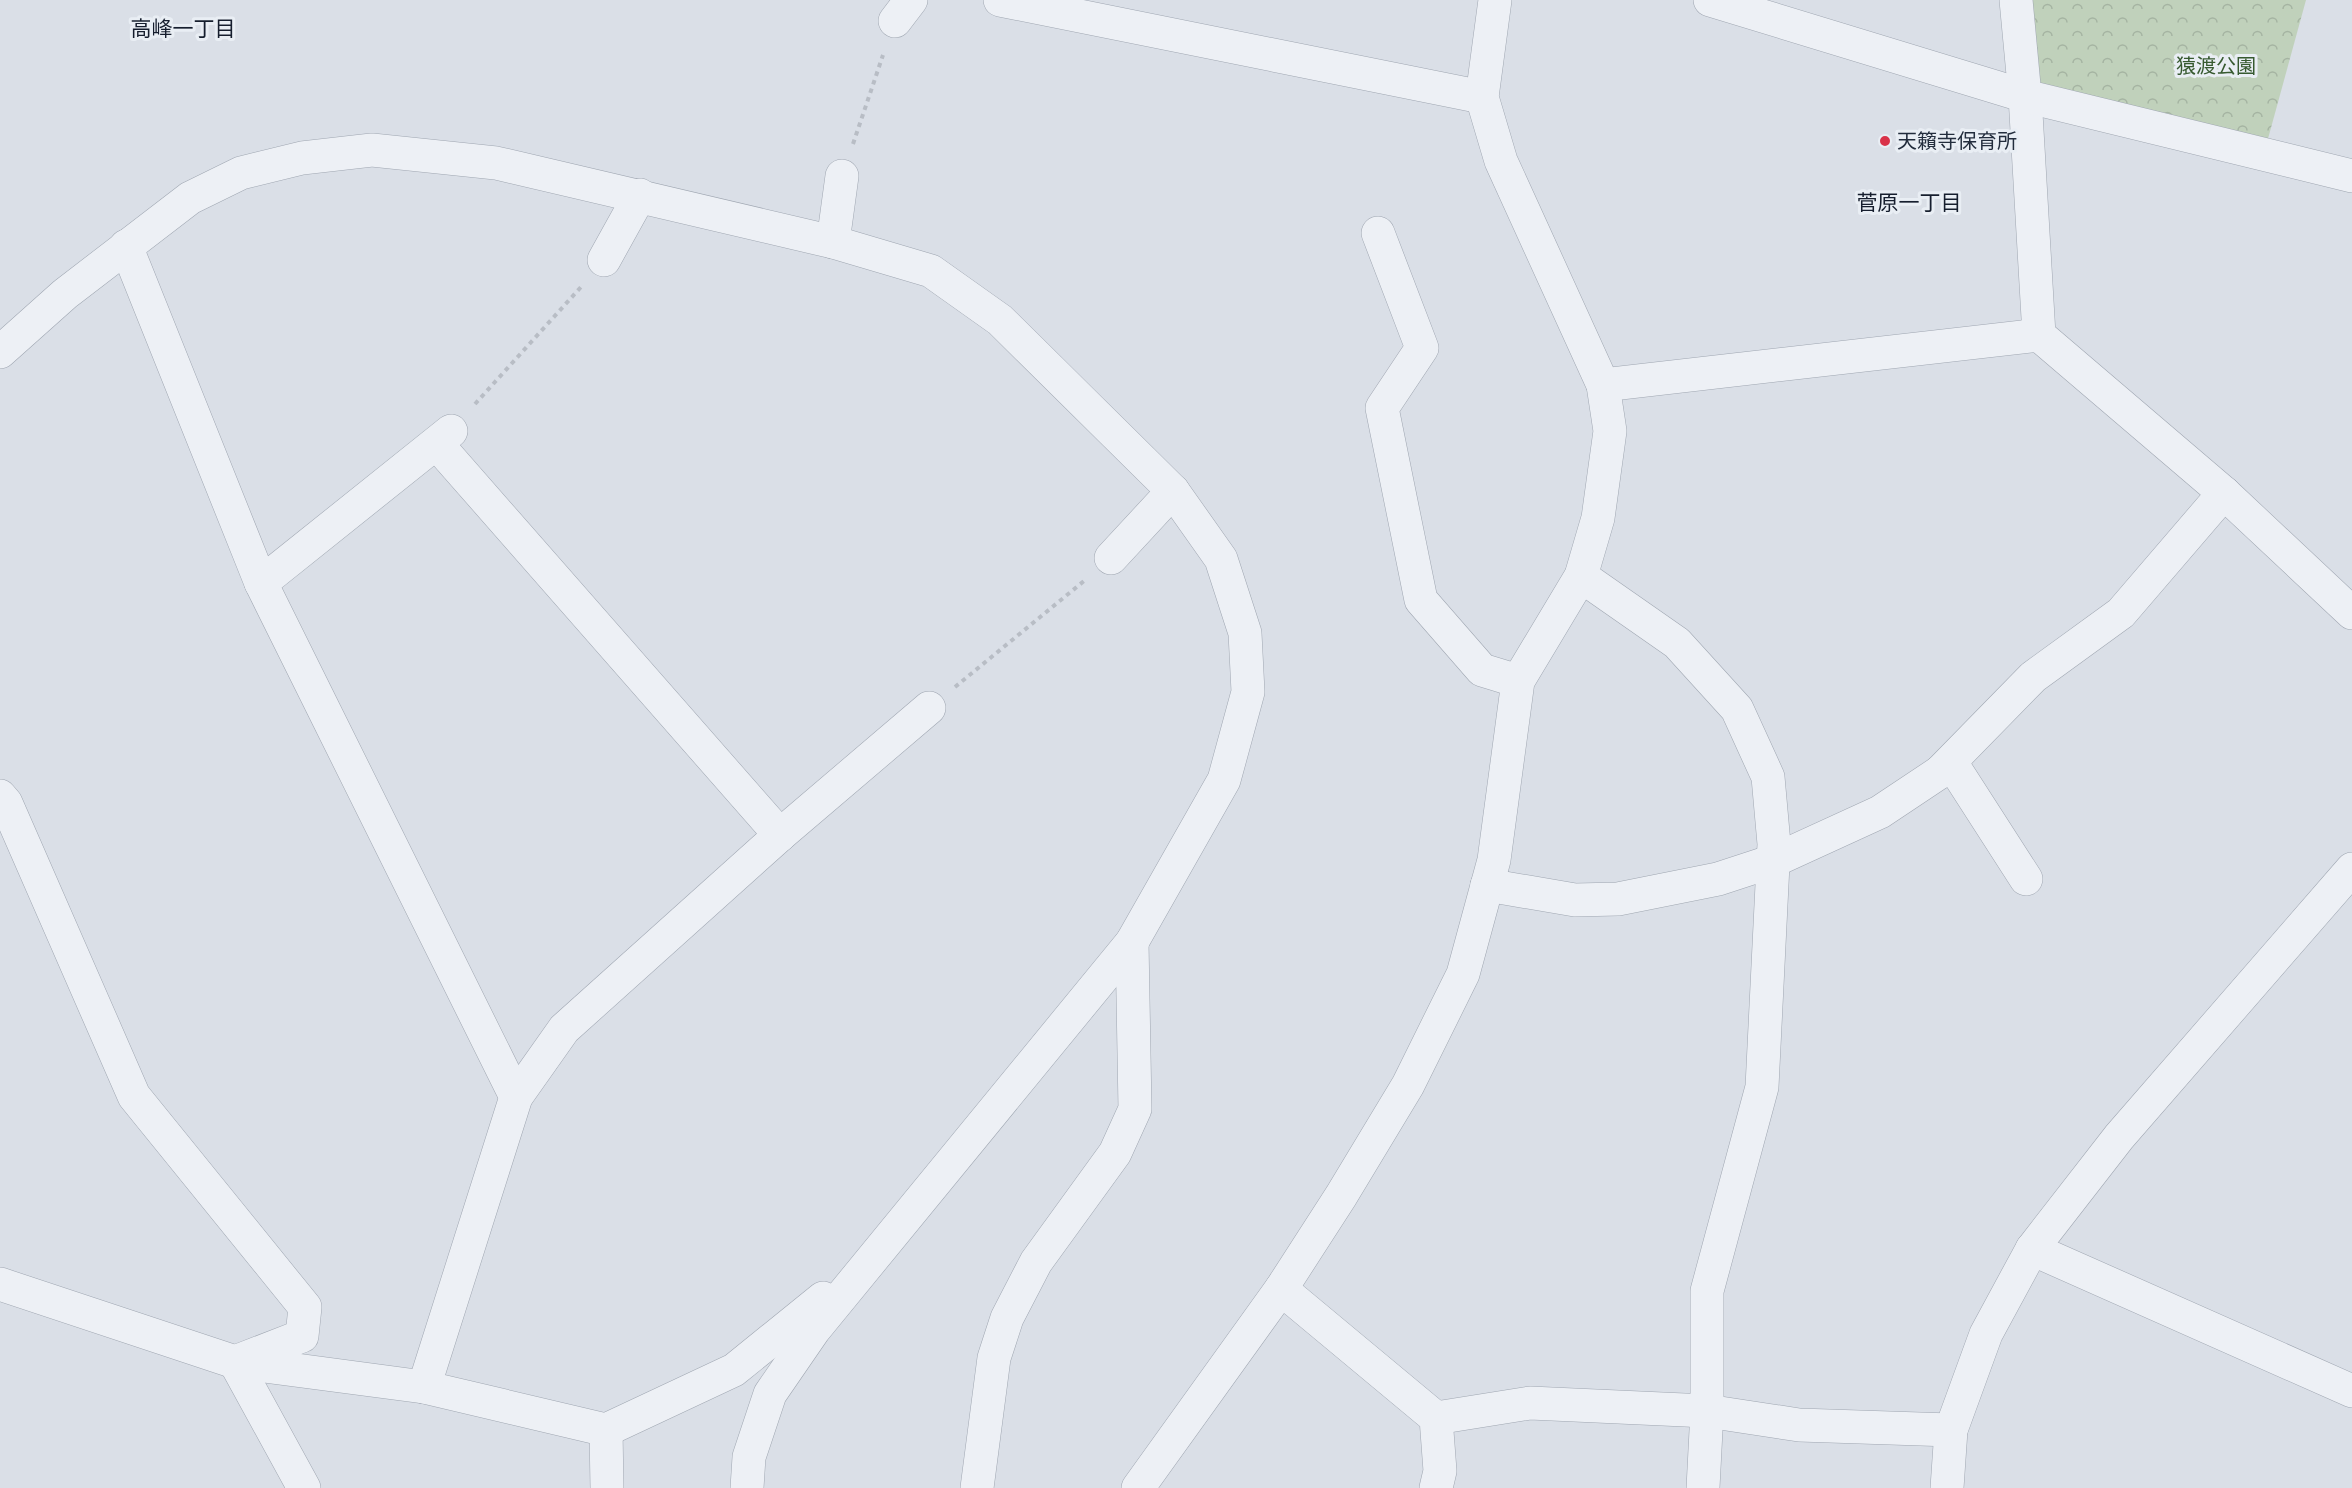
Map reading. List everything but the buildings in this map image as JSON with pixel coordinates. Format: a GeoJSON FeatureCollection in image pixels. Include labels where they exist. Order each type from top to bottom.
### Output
{"type":"FeatureCollection","features":[{"type":"Feature","properties":{"kind":"street"},"geometry":{"type":"LineString","coordinates":[[1000,0],[1482,97]]}},
{"type":"Feature","properties":{"kind":"street"},"geometry":{"type":"LineString","coordinates":[[1138,1488],[1281,1289],[1408,1085],[1463,974],[1494,860],[1518,681],[1581,576],[1598,518],[1610,431],[1603,385],[1501,161],[1482,97],[1495,0]]}},
{"type":"Feature","properties":{"kind":"street"},"geometry":{"type":"LineString","coordinates":[[1710,0],[2025,96],[2352,176]]}},
{"type":"Feature","properties":{"kind":"street"},"geometry":{"type":"LineString","coordinates":[[2016,0],[2025,96],[2038,335],[2224,493],[2352,613]]}},
{"type":"Feature","properties":{"kind":"street"},"geometry":{"type":"LineString","coordinates":[[0,352],[65,294],[190,198],[241,173],[302,158],[372,150],[496,163],[833,242],[931,271],[1000,320],[1173,491],[1221,560],[1245,633],[1248,692],[1224,780],[1132,942],[814,1330],[770,1394],[749,1456],[747,1488]]}},
{"type":"Feature","properties":{"kind":"street"},"geometry":{"type":"LineString","coordinates":[[833,242],[842,176]]}},
{"type":"Feature","properties":{"kind":"street"},"geometry":{"type":"LineString","coordinates":[[604,260],[640,195]]}},
{"type":"Feature","properties":{"kind":"street"},"geometry":{"type":"LineString","coordinates":[[1378,233],[1422,348],[1382,408],[1420,600],[1482,670],[1518,681]]}},
{"type":"Feature","properties":{"kind":"street"},"geometry":{"type":"LineString","coordinates":[[126,246],[261,583],[516,1097]]}},
{"type":"Feature","properties":{"kind":"street"},"geometry":{"type":"LineString","coordinates":[[1603,385],[2038,335]]}},
{"type":"Feature","properties":{"kind":"street"},"geometry":{"type":"LineString","coordinates":[[261,583],[444,437],[780,836]]}},
{"type":"Feature","properties":{"kind":"street"},"geometry":{"type":"LineString","coordinates":[[1112,558],[1173,491]]}},
{"type":"Feature","properties":{"kind":"street"},"geometry":{"type":"LineString","coordinates":[[1940,771],[2033,677],[2121,613],[2224,493]]}},
{"type":"Feature","properties":{"kind":"street"},"geometry":{"type":"LineString","coordinates":[[1581,576],[1677,643],[1737,709],[1768,777],[1774,844],[1762,1087],[1707,1291],[1707,1411],[1703,1488]]}},
{"type":"Feature","properties":{"kind":"street"},"geometry":{"type":"LineString","coordinates":[[424,1387],[516,1097],[564,1029],[780,836],[928,708]]}},
{"type":"Feature","properties":{"kind":"street"},"geometry":{"type":"LineString","coordinates":[[1487,885],[1575,900],[1618,899],[1718,879],[1773,861],[1880,812],[1952,764],[2026,879]]}},
{"type":"Feature","properties":{"kind":"street"},"geometry":{"type":"LineString","coordinates":[[0,796],[6,803],[134,1096],[305,1307],[302,1336],[235,1362]]}},
{"type":"Feature","properties":{"kind":"street"},"geometry":{"type":"LineString","coordinates":[[1947,1488],[1951,1430],[1986,1334],[2032,1249],[2119,1137],[2352,869]]}},
{"type":"Feature","properties":{"kind":"street"},"geometry":{"type":"LineString","coordinates":[[977,1488],[994,1358],[1007,1318],[1036,1262],[1115,1153],[1135,1109],[1132,942]]}},
{"type":"Feature","properties":{"kind":"street"},"geometry":{"type":"LineString","coordinates":[[2032,1249],[2352,1391]]}},
{"type":"Feature","properties":{"kind":"street"},"geometry":{"type":"LineString","coordinates":[[0,1284],[235,1362],[424,1387],[606,1430],[734,1370],[871,1259]]}},
{"type":"Feature","properties":{"kind":"street"},"geometry":{"type":"LineString","coordinates":[[1281,1289],[1436,1418],[1440,1471],[1436,1488]]}},
{"type":"Feature","properties":{"kind":"street"},"geometry":{"type":"LineString","coordinates":[[235,1362],[304,1488]]}},
{"type":"Feature","properties":{"kind":"street"},"geometry":{"type":"LineString","coordinates":[[1436,1418],[1530,1403],[1707,1411],[1799,1425],[1951,1430]]}},
{"type":"Feature","properties":{"kind":"street"},"geometry":{"type":"LineString","coordinates":[[606,1430],[607,1488]]}},
{"type":"Feature","properties":{"kind":"path"},"geometry":{"type":"LineString","coordinates":[[842,176],[903,11]]}},
{"type":"Feature","properties":{"kind":"path"},"geometry":{"type":"LineString","coordinates":[[444,437],[604,260]]}},
{"type":"Feature","properties":{"kind":"path"},"geometry":{"type":"LineString","coordinates":[[928,708],[1112,558]]}},
{"type":"Feature","properties":{"kind":"green space","name":"猿渡公園"},"geometry":{"type":"Polygon","coordinates":[[[2025,0],[2306,0],[2266,146],[2034,90],[2025,0]]]}},
{"type":"Feature","properties":{"kind":"place","name":"天籟寺保育所"},"geometry":{"type":"Point","coordinates":[1885,141]}},
{"type":"Feature","properties":{"kind":"district","name":"高峰一丁目"},"geometry":{"type":"Point","coordinates":[183,29]}},
{"type":"Feature","properties":{"kind":"district","name":"菅原一丁目"},"geometry":{"type":"Point","coordinates":[1909,203]}}]}
